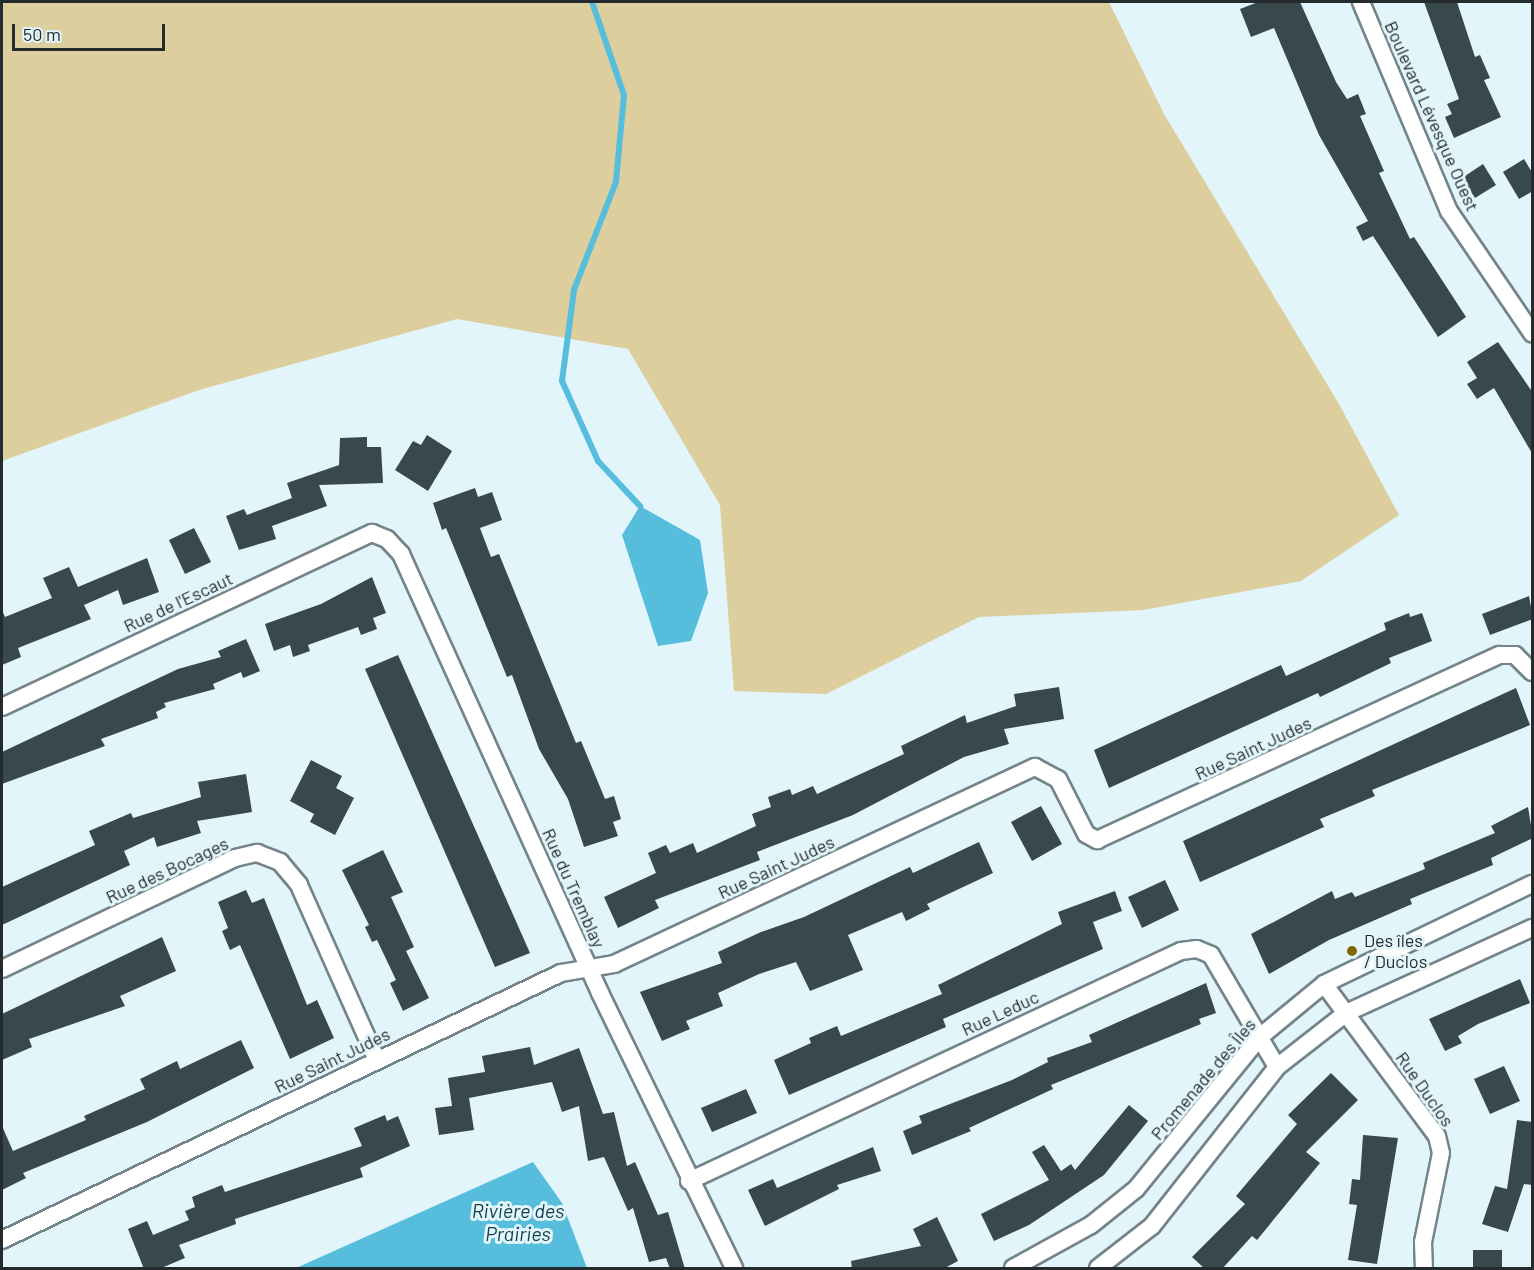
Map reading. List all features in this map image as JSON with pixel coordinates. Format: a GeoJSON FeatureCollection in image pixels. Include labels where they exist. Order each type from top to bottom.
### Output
{"type":"FeatureCollection","features":[{"type":"Feature","properties":{"kind":"street","name":"Boulevard Lévesque Ouest"},"geometry":{"type":"LineString","coordinates":[[1361,2],[1449,211],[1533,333]]}},
{"type":"Feature","properties":{"kind":"street","name":"Rue de l'Escaut"},"geometry":{"type":"LineString","coordinates":[[2,707],[372,533]]}},
{"type":"Feature","properties":{"kind":"street","name":"Rue du Tremblay"},"geometry":{"type":"LineString","coordinates":[[372,533],[387,539],[400,554],[589,968],[734,1269]]}},
{"type":"Feature","properties":{"kind":"street","name":"Rue Saint Judes"},"geometry":{"type":"LineString","coordinates":[[2,1240],[561,973],[614,964],[1035,767],[1058,779],[1086,834],[1097,840],[1500,655],[1515,655],[1533,672]]}},
{"type":"Feature","properties":{"kind":"street","name":"Rue des Bocages"},"geometry":{"type":"LineString","coordinates":[[2,969],[235,858],[257,853],[280,862],[299,885],[377,1060]]}},
{"type":"Feature","properties":{"kind":"street","name":"Promenade des Îles"},"geometry":{"type":"LineString","coordinates":[[1013,1269],[1091,1225],[1136,1189],[1261,1036],[1324,984],[1533,884]]}},
{"type":"Feature","properties":{"kind":"street"},"geometry":{"type":"LineString","coordinates":[[1098,1269],[1152,1226],[1277,1067],[1346,1013],[1533,928]]}},
{"type":"Feature","properties":{"kind":"street","name":"Rue Leduc"},"geometry":{"type":"LineString","coordinates":[[690,1180],[1181,951],[1197,949],[1211,955],[1261,1036],[1277,1067]]}},
{"type":"Feature","properties":{"kind":"street","name":"Rue Duclos"},"geometry":{"type":"LineString","coordinates":[[1324,984],[1437,1136],[1441,1154],[1423,1242],[1424,1269]]}},
{"type":"Feature","properties":{"kind":"shaded area"},"geometry":{"type":"Polygon","coordinates":[[[2,2],[1109,2],[1164,114],[1339,404],[1399,515],[1301,581],[1143,610],[979,617],[826,694],[734,691],[720,505],[628,349],[457,319],[199,390],[2,461],[2,2]]]}},
{"type":"Feature","properties":{"kind":"water"},"geometry":{"type":"Polygon","coordinates":[[[640,506],[700,540],[708,593],[691,641],[658,646],[622,535],[640,506]]]}},
{"type":"Feature","properties":{"kind":"water","name":"Rivière des Prairies"},"geometry":{"type":"Polygon","coordinates":[[[533,1162],[562,1203],[587,1268],[296,1268],[533,1162]]]}},
{"type":"Feature","properties":{"kind":"building"},"geometry":{"type":"Polygon","coordinates":[[[1258,2],[1300,2],[1336,82],[1347,99],[1358,94],[1366,114],[1360,116],[1384,171],[1379,173],[1410,239],[1414,237],[1466,317],[1438,337],[1373,236],[1363,241],[1356,227],[1368,221],[1319,135],[1274,28],[1251,37],[1240,9],[1258,2]]]}},
{"type":"Feature","properties":{"kind":"building"},"geometry":{"type":"Polygon","coordinates":[[[1424,2],[1457,2],[1475,57],[1480,55],[1490,78],[1484,80],[1501,117],[1454,138],[1445,117],[1452,114],[1447,104],[1459,99],[1424,2]]]}},
{"type":"Feature","properties":{"kind":"building"},"geometry":{"type":"Polygon","coordinates":[[[1524,159],[1533,174],[1533,191],[1519,199],[1503,172],[1524,159]]]}},
{"type":"Feature","properties":{"kind":"building"},"geometry":{"type":"Polygon","coordinates":[[[1483,164],[1496,185],[1475,198],[1462,178],[1483,164]]]}},
{"type":"Feature","properties":{"kind":"building"},"geometry":{"type":"Polygon","coordinates":[[[1498,342],[1533,393],[1533,455],[1494,388],[1477,399],[1467,384],[1477,378],[1467,362],[1498,342]]]}},
{"type":"Feature","properties":{"kind":"building"},"geometry":{"type":"Polygon","coordinates":[[[427,435],[452,451],[428,491],[395,470],[413,441],[421,445],[427,435]]]}},
{"type":"Feature","properties":{"kind":"building"},"geometry":{"type":"Polygon","coordinates":[[[367,437],[367,447],[381,447],[383,483],[319,485],[327,506],[272,526],[276,539],[239,550],[226,516],[244,509],[247,515],[292,498],[287,483],[339,465],[340,438],[367,437]]]}},
{"type":"Feature","properties":{"kind":"building"},"geometry":{"type":"Polygon","coordinates":[[[475,488],[478,497],[492,492],[502,520],[480,528],[491,557],[499,554],[576,743],[581,741],[605,799],[614,796],[621,819],[613,822],[618,836],[584,847],[568,799],[539,749],[512,675],[507,677],[446,528],[442,530],[433,503],[475,488]]]}},
{"type":"Feature","properties":{"kind":"building"},"geometry":{"type":"Polygon","coordinates":[[[194,528],[211,562],[185,574],[169,540],[194,528]]]}},
{"type":"Feature","properties":{"kind":"building"},"geometry":{"type":"Polygon","coordinates":[[[147,558],[159,592],[123,605],[118,590],[84,605],[91,619],[18,648],[21,657],[2,665],[2,610],[5,617],[52,598],[43,578],[69,567],[78,587],[147,558]]]}},
{"type":"Feature","properties":{"kind":"building"},"geometry":{"type":"Polygon","coordinates":[[[372,577],[386,613],[373,618],[377,629],[361,635],[358,627],[308,645],[310,651],[293,657],[290,645],[274,651],[265,624],[321,604],[372,577]]]}},
{"type":"Feature","properties":{"kind":"building"},"geometry":{"type":"Polygon","coordinates":[[[1529,596],[1533,619],[1490,635],[1482,614],[1529,596]]]}},
{"type":"Feature","properties":{"kind":"building"},"geometry":{"type":"Polygon","coordinates":[[[1409,613],[1410,617],[1422,613],[1432,641],[1389,658],[1391,663],[1320,697],[1318,693],[1109,788],[1094,750],[1281,665],[1286,676],[1386,630],[1384,623],[1409,613]]]}},
{"type":"Feature","properties":{"kind":"building"},"geometry":{"type":"Polygon","coordinates":[[[246,639],[260,671],[243,678],[241,672],[213,684],[215,689],[164,703],[166,707],[156,712],[158,718],[101,739],[105,746],[2,784],[2,752],[178,669],[221,657],[218,651],[246,639]]]}},
{"type":"Feature","properties":{"kind":"building"},"geometry":{"type":"Polygon","coordinates":[[[398,655],[530,953],[495,967],[365,669],[398,655]]]}},
{"type":"Feature","properties":{"kind":"building"},"geometry":{"type":"Polygon","coordinates":[[[1059,687],[1064,719],[1004,729],[1009,744],[964,757],[853,815],[757,852],[760,860],[655,900],[659,908],[618,928],[604,897],[656,873],[648,853],[666,845],[670,853],[693,843],[697,853],[756,826],[752,814],[771,807],[768,797],[790,789],[792,795],[813,786],[817,794],[904,754],[901,746],[965,715],[967,723],[1016,706],[1014,694],[1059,687]]]}},
{"type":"Feature","properties":{"kind":"building"},"geometry":{"type":"Polygon","coordinates":[[[1516,688],[1530,725],[1372,790],[1375,796],[1320,819],[1324,827],[1200,882],[1183,841],[1516,688]]]}},
{"type":"Feature","properties":{"kind":"building"},"geometry":{"type":"Polygon","coordinates":[[[311,760],[342,776],[336,788],[354,798],[335,835],[310,822],[314,814],[290,801],[311,760]]]}},
{"type":"Feature","properties":{"kind":"building"},"geometry":{"type":"Polygon","coordinates":[[[246,774],[252,812],[197,821],[201,833],[157,847],[154,837],[124,851],[130,865],[2,925],[2,887],[95,845],[89,831],[131,813],[133,818],[201,797],[198,782],[246,774]]]}},
{"type":"Feature","properties":{"kind":"building"},"geometry":{"type":"Polygon","coordinates":[[[1041,806],[1062,844],[1032,861],[1011,822],[1041,806]]]}},
{"type":"Feature","properties":{"kind":"building"},"geometry":{"type":"Polygon","coordinates":[[[1528,807],[1533,838],[1491,858],[1493,865],[1410,899],[1412,904],[1329,940],[1269,974],[1251,934],[1332,891],[1335,899],[1352,892],[1355,897],[1425,869],[1423,863],[1495,833],[1491,826],[1528,807]]]}},
{"type":"Feature","properties":{"kind":"building"},"geometry":{"type":"Polygon","coordinates":[[[979,842],[993,873],[927,904],[930,909],[906,921],[902,912],[848,935],[863,970],[810,991],[796,962],[759,974],[718,993],[723,1006],[686,1021],[690,1029],[662,1041],[640,992],[722,963],[718,952],[761,932],[804,917],[910,867],[913,873],[979,842]]]}},
{"type":"Feature","properties":{"kind":"building"},"geometry":{"type":"Polygon","coordinates":[[[383,850],[403,892],[391,897],[414,947],[406,951],[429,998],[403,1011],[390,983],[396,980],[377,940],[372,942],[365,927],[369,925],[342,870],[383,850]]]}},
{"type":"Feature","properties":{"kind":"building"},"geometry":{"type":"Polygon","coordinates":[[[1165,880],[1179,910],[1142,928],[1128,897],[1165,880]]]}},
{"type":"Feature","properties":{"kind":"building"},"geometry":{"type":"Polygon","coordinates":[[[246,890],[252,903],[264,898],[307,1005],[317,1000],[334,1038],[290,1059],[240,945],[230,950],[222,931],[228,928],[218,902],[246,890]]]}},
{"type":"Feature","properties":{"kind":"building"},"geometry":{"type":"Polygon","coordinates":[[[1115,891],[1122,911],[1093,922],[1103,949],[943,1019],[946,1027],[789,1095],[774,1060],[811,1043],[809,1038],[837,1026],[841,1036],[942,994],[938,985],[1062,924],[1058,912],[1115,891]]]}},
{"type":"Feature","properties":{"kind":"building"},"geometry":{"type":"Polygon","coordinates":[[[162,937],[176,971],[120,996],[125,1006],[29,1039],[32,1047],[2,1060],[2,1014],[162,937]]]}},
{"type":"Feature","properties":{"kind":"building"},"geometry":{"type":"Polygon","coordinates":[[[1520,979],[1530,1003],[1478,1024],[1458,1036],[1462,1043],[1445,1051],[1429,1019],[1520,979]]]}},
{"type":"Feature","properties":{"kind":"building"},"geometry":{"type":"Polygon","coordinates":[[[1206,983],[1216,1013],[1199,1019],[1201,1024],[1051,1085],[1053,1089],[969,1128],[971,1131],[912,1155],[903,1131],[922,1123],[919,1116],[1012,1080],[1048,1062],[1047,1058],[1092,1042],[1089,1035],[1206,983]]]}},
{"type":"Feature","properties":{"kind":"building"},"geometry":{"type":"Polygon","coordinates":[[[241,1040],[254,1068],[147,1122],[23,1173],[26,1178],[2,1190],[2,1126],[13,1151],[86,1120],[84,1116],[145,1089],[140,1079],[177,1061],[180,1069],[241,1040]]]}},
{"type":"Feature","properties":{"kind":"building"},"geometry":{"type":"Polygon","coordinates":[[[530,1047],[534,1065],[579,1048],[603,1114],[614,1112],[627,1166],[635,1162],[658,1215],[668,1212],[685,1269],[670,1269],[666,1258],[649,1262],[633,1208],[628,1211],[604,1157],[588,1161],[579,1106],[562,1112],[552,1082],[469,1098],[474,1130],[439,1135],[435,1108],[452,1106],[448,1078],[485,1072],[482,1056],[530,1047]]]}},
{"type":"Feature","properties":{"kind":"building"},"geometry":{"type":"Polygon","coordinates":[[[1504,1066],[1520,1101],[1490,1114],[1474,1079],[1504,1066]]]}},
{"type":"Feature","properties":{"kind":"building"},"geometry":{"type":"Polygon","coordinates":[[[1331,1073],[1358,1100],[1306,1152],[1320,1163],[1257,1240],[1252,1236],[1222,1269],[1205,1269],[1192,1257],[1245,1204],[1236,1196],[1297,1124],[1288,1115],[1331,1073]]]}},
{"type":"Feature","properties":{"kind":"building"},"geometry":{"type":"Polygon","coordinates":[[[746,1089],[757,1113],[712,1132],[701,1108],[746,1089]]]}},
{"type":"Feature","properties":{"kind":"building"},"geometry":{"type":"Polygon","coordinates":[[[1129,1105],[1148,1121],[1104,1175],[1029,1225],[994,1241],[981,1214],[1049,1180],[1032,1152],[1044,1145],[1061,1171],[1071,1164],[1075,1170],[1129,1105]]]}},
{"type":"Feature","properties":{"kind":"building"},"geometry":{"type":"Polygon","coordinates":[[[385,1115],[387,1121],[398,1116],[410,1146],[360,1168],[363,1177],[235,1219],[236,1224],[179,1245],[185,1258],[159,1269],[144,1269],[128,1229],[147,1221],[153,1235],[189,1220],[185,1211],[195,1207],[192,1197],[222,1185],[225,1192],[362,1146],[354,1128],[385,1115]]]}},
{"type":"Feature","properties":{"kind":"building"},"geometry":{"type":"Polygon","coordinates":[[[1517,1120],[1533,1122],[1533,1185],[1524,1184],[1508,1232],[1482,1224],[1495,1186],[1507,1189],[1517,1120]]]}},
{"type":"Feature","properties":{"kind":"building"},"geometry":{"type":"Polygon","coordinates":[[[1363,1135],[1398,1138],[1377,1264],[1348,1260],[1357,1205],[1349,1204],[1352,1179],[1360,1180],[1363,1135]]]}},
{"type":"Feature","properties":{"kind":"building"},"geometry":{"type":"Polygon","coordinates":[[[873,1147],[881,1171],[837,1185],[839,1189],[765,1226],[748,1190],[773,1179],[777,1188],[873,1147]]]}},
{"type":"Feature","properties":{"kind":"building"},"geometry":{"type":"Polygon","coordinates":[[[937,1217],[958,1261],[943,1269],[852,1269],[851,1261],[921,1246],[913,1229],[937,1217]]]}},
{"type":"Feature","properties":{"kind":"building"},"geometry":{"type":"Polygon","coordinates":[[[1473,1250],[1502,1250],[1502,1269],[1473,1269],[1473,1250]]]}},
{"type":"Feature","properties":{"kind":"waterway"},"geometry":{"type":"LineString","coordinates":[[592,2],[624,95],[616,182],[574,290],[562,381],[598,461],[640,506]]}},
{"type":"Feature","properties":{"kind":"place","name":"Des îles / Duclos"},"geometry":{"type":"Point","coordinates":[1352,951]}}]}
